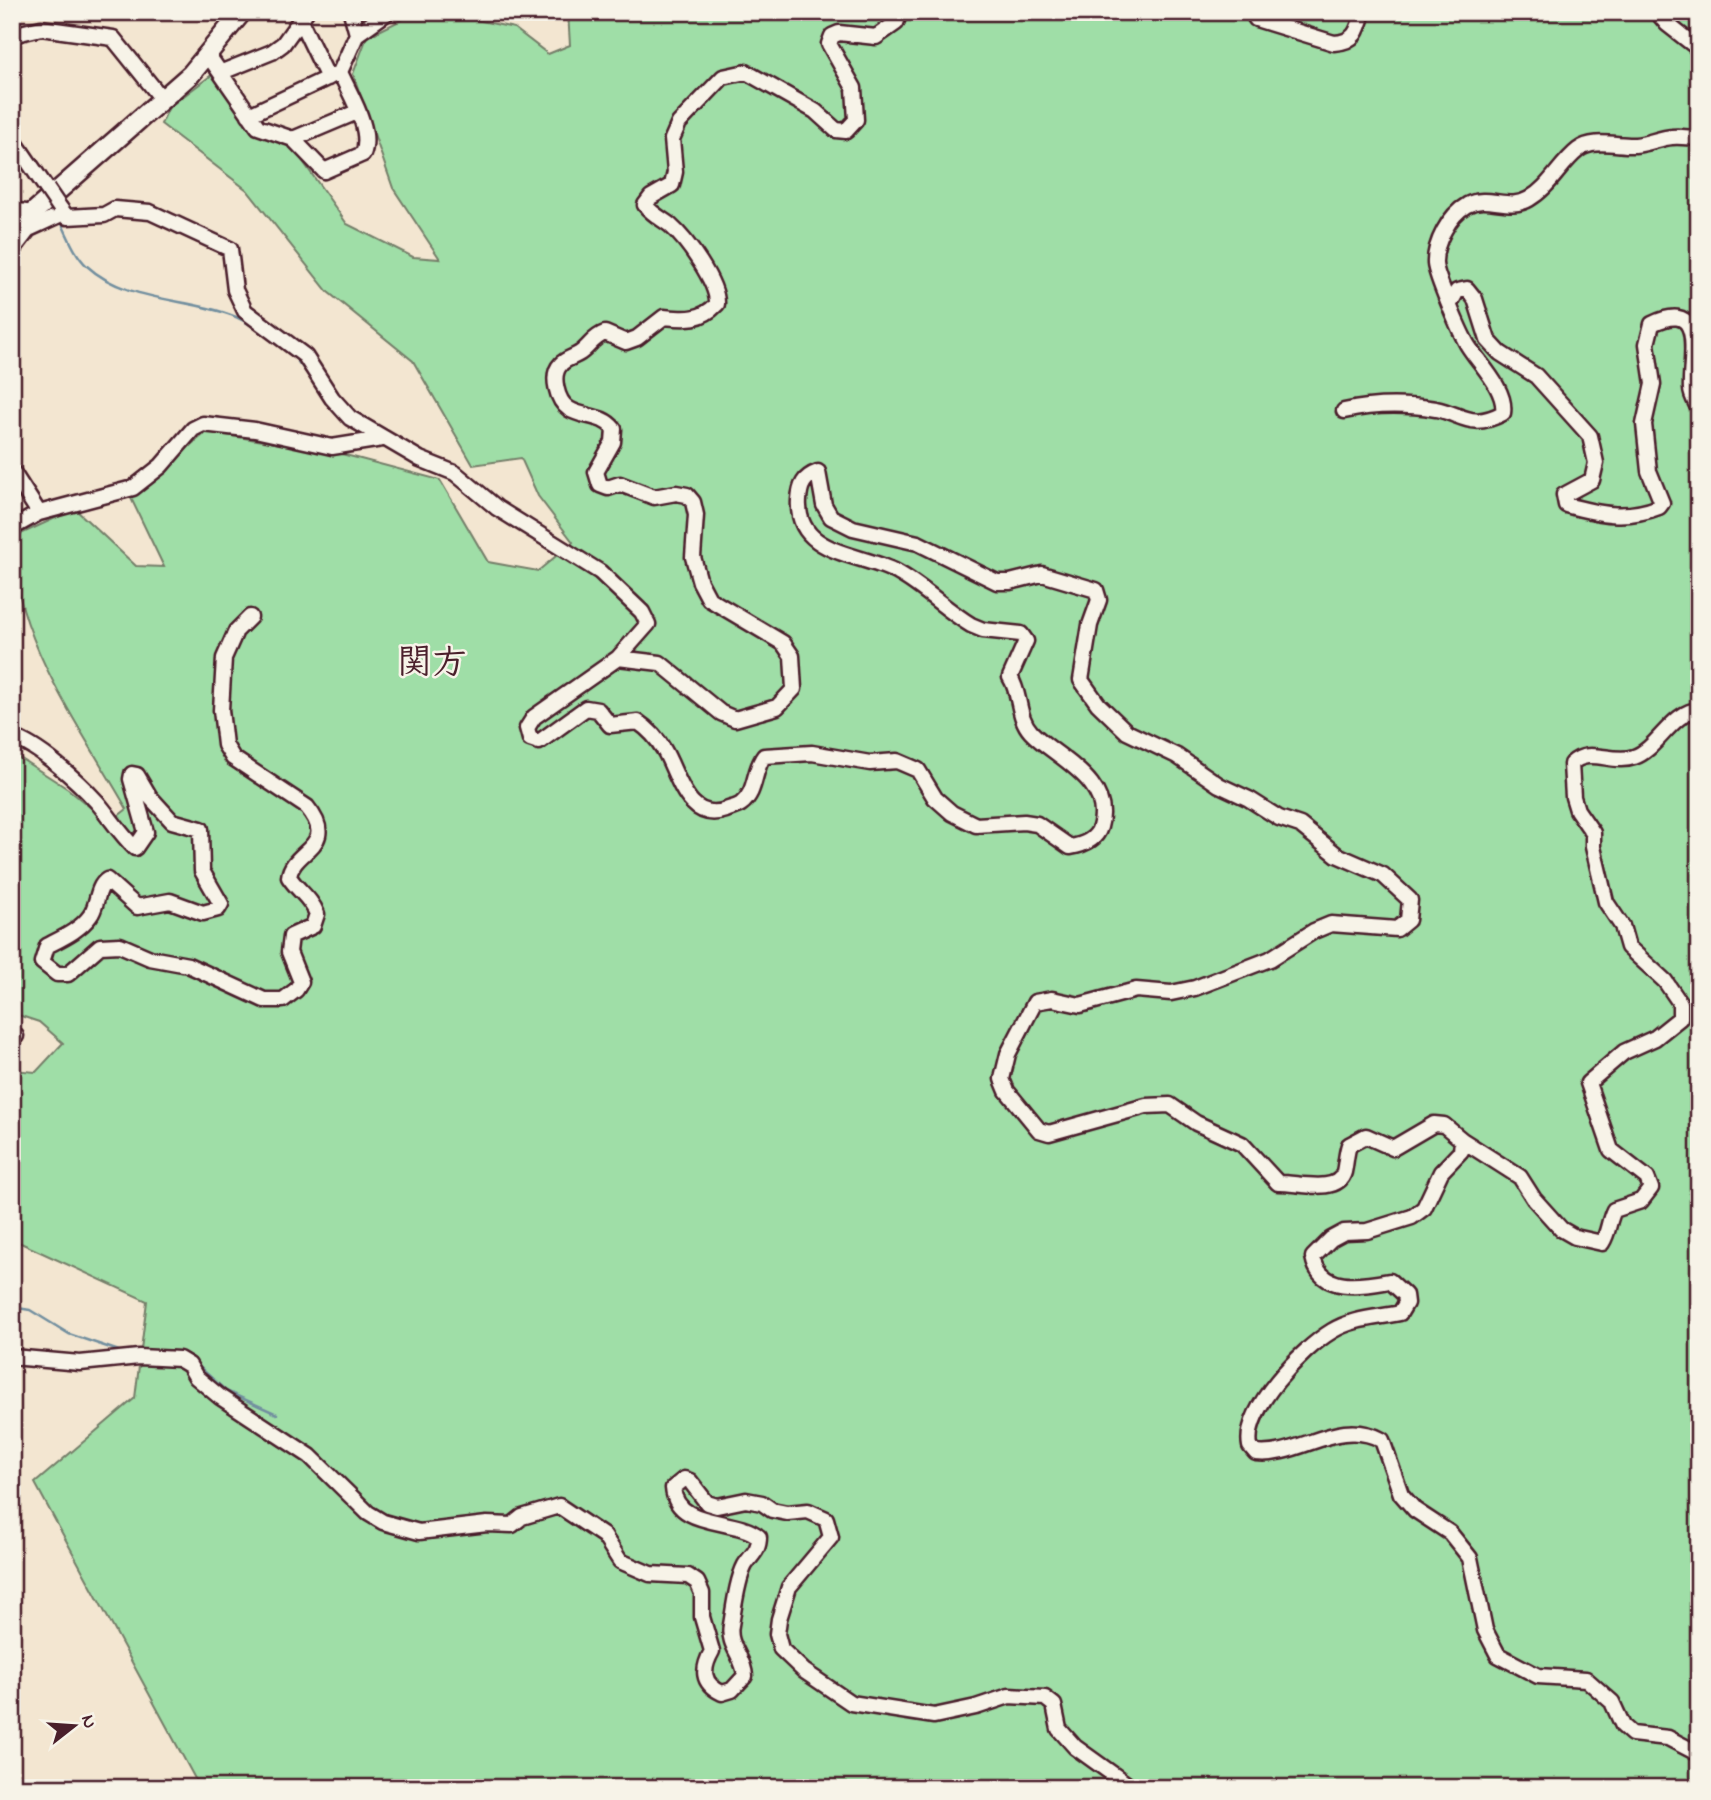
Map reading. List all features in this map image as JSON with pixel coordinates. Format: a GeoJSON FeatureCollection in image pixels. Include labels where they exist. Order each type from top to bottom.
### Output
{"type":"FeatureCollection","features":[{"type":"Feature","properties":{"kind":"main road"},"geometry":{"type":"LineString","coordinates":[[12,231],[163,100],[208,55],[242,12]]}},
{"type":"Feature","properties":{"kind":"street"},"geometry":{"type":"LineString","coordinates":[[351,12],[357,34]]}},
{"type":"Feature","properties":{"kind":"street"},"geometry":{"type":"LineString","coordinates":[[249,115],[334,75],[357,34],[388,12]]}},
{"type":"Feature","properties":{"kind":"street"},"geometry":{"type":"LineString","coordinates":[[618,658],[660,663],[721,713],[734,719],[777,707],[794,689],[792,656],[783,643],[709,599],[693,557],[696,515],[693,502],[687,495],[676,493],[654,497],[620,484],[608,488],[600,485],[596,472],[613,442],[614,429],[608,421],[574,411],[563,404],[555,384],[556,373],[560,364],[582,351],[594,337],[606,333],[626,342],[637,338],[664,317],[689,320],[706,316],[717,304],[718,293],[696,256],[669,224],[652,214],[645,205],[651,197],[672,185],[675,172],[672,139],[689,110],[710,94],[723,78],[746,72],[815,111],[836,130],[846,131],[856,120],[854,88],[829,44],[832,36],[839,33],[876,37],[896,23],[900,12]]}},
{"type":"Feature","properties":{"kind":"street"},"geometry":{"type":"LineString","coordinates":[[1252,12],[1256,19],[1334,43],[1346,42],[1357,34],[1363,12]]}},
{"type":"Feature","properties":{"kind":"street"},"geometry":{"type":"LineString","coordinates":[[1657,12],[1667,24],[1699,49]]}},
{"type":"Feature","properties":{"kind":"street"},"geometry":{"type":"LineString","coordinates":[[208,55],[258,127],[293,139],[324,172],[363,154],[366,146],[364,128],[303,16],[283,44],[272,52],[222,72]]}},
{"type":"Feature","properties":{"kind":"street"},"geometry":{"type":"LineString","coordinates":[[12,35],[41,28],[113,38],[163,100]]}},
{"type":"Feature","properties":{"kind":"street"},"geometry":{"type":"LineString","coordinates":[[293,139],[357,112]]}},
{"type":"Feature","properties":{"kind":"street"},"geometry":{"type":"LineString","coordinates":[[1344,411],[1393,404],[1438,410],[1467,422],[1503,414],[1504,406],[1496,387],[1465,341],[1435,265],[1438,245],[1448,224],[1466,206],[1482,200],[1514,205],[1526,201],[1539,193],[1579,148],[1594,144],[1636,145],[1672,137],[1699,138]]}},
{"type":"Feature","properties":{"kind":"street"},"geometry":{"type":"LineString","coordinates":[[12,138],[67,217],[104,215],[115,209],[150,212],[230,249],[234,290],[245,311],[305,356],[341,409],[382,439],[461,477],[497,508],[600,572],[642,612],[648,624],[618,658],[534,717],[527,728],[530,739],[539,742],[586,709],[598,710],[610,726],[638,722],[652,732],[666,752],[684,793],[701,811],[717,813],[741,804],[755,784],[759,762],[764,756],[812,753],[870,763],[897,761],[918,770],[935,798],[952,813],[976,825],[1024,822],[1037,824],[1070,847],[1092,839],[1099,831],[1102,819],[1100,805],[1085,775],[1030,731],[1022,718],[1019,693],[1010,677],[1026,641],[1015,631],[1003,634],[971,625],[893,570],[825,547],[811,535],[798,504],[800,487],[807,477],[818,471],[824,505],[831,517],[853,528],[918,543],[997,582],[1010,582],[1042,574],[1089,585],[1096,590],[1099,600],[1090,625],[1081,680],[1111,717],[1127,732],[1177,756],[1219,785],[1249,799],[1279,818],[1300,825],[1337,855],[1383,875],[1410,900],[1408,920],[1397,929],[1331,924],[1270,959],[1195,988],[1171,993],[1136,990],[1080,1005],[1052,999],[1035,1002],[1002,1070],[1007,1091],[1039,1130],[1049,1133],[1146,1106],[1170,1105],[1196,1123],[1241,1144],[1278,1183],[1327,1186],[1343,1175],[1349,1145],[1366,1136],[1393,1149],[1434,1124],[1444,1125],[1520,1177],[1534,1199],[1561,1229],[1575,1237],[1602,1243],[1609,1233],[1608,1220],[1614,1210],[1641,1201],[1651,1188],[1647,1178],[1611,1150],[1588,1083],[1624,1052],[1671,1027],[1681,1018],[1680,1003],[1665,981],[1628,947],[1622,926],[1606,902],[1593,847],[1593,833],[1577,810],[1573,797],[1571,764],[1579,758],[1596,755],[1636,757],[1692,710],[1699,710]]}},
{"type":"Feature","properties":{"kind":"street"},"geometry":{"type":"LineString","coordinates":[[12,210],[32,213]]}},
{"type":"Feature","properties":{"kind":"street"},"geometry":{"type":"LineString","coordinates":[[12,251],[29,229],[63,211]]}},
{"type":"Feature","properties":{"kind":"street"},"geometry":{"type":"LineString","coordinates":[[1450,304],[1457,291],[1468,289],[1475,299],[1488,340],[1500,354],[1536,376],[1590,436],[1596,463],[1592,480],[1564,495],[1566,505],[1602,515],[1628,516],[1652,510],[1662,503],[1649,471],[1644,424],[1653,384],[1647,344],[1652,324],[1666,318],[1683,320],[1692,328],[1694,341],[1691,391],[1699,409]]}},
{"type":"Feature","properties":{"kind":"street"},"geometry":{"type":"LineString","coordinates":[[12,528],[39,513],[133,488],[161,466],[193,429],[204,424],[256,430],[332,447],[382,439]]}},
{"type":"Feature","properties":{"kind":"street"},"geometry":{"type":"LineString","coordinates":[[12,471],[39,513]]}},
{"type":"Feature","properties":{"kind":"street"},"geometry":{"type":"LineString","coordinates":[[12,737],[29,742],[95,800],[120,834],[135,848],[146,832],[131,779],[132,774],[137,775],[150,797],[172,821],[201,829],[202,872],[221,904],[211,913],[203,914],[170,901],[137,907],[107,880],[102,883],[92,915],[80,926],[47,946],[42,954],[43,962],[49,970],[68,974],[100,946],[120,944],[150,958],[188,965],[264,1000],[283,1000],[296,990],[301,982],[289,952],[291,936],[313,926],[317,914],[311,901],[289,877],[289,872],[300,858],[314,847],[318,835],[313,814],[307,807],[233,758],[225,745],[221,710],[224,658],[236,631],[250,617]]}},
{"type":"Feature","properties":{"kind":"street"},"geometry":{"type":"LineString","coordinates":[[1462,1139],[1461,1151],[1441,1172],[1424,1208],[1412,1217],[1391,1224],[1367,1231],[1344,1232],[1331,1238],[1313,1257],[1323,1277],[1333,1283],[1355,1285],[1390,1281],[1405,1295],[1406,1303],[1400,1313],[1361,1320],[1331,1331],[1295,1360],[1264,1399],[1251,1428],[1250,1446],[1256,1453],[1267,1454],[1323,1436],[1353,1432],[1371,1434],[1382,1440],[1401,1494],[1415,1510],[1451,1533],[1470,1558],[1485,1630],[1498,1655],[1538,1676],[1586,1679],[1612,1702],[1623,1726],[1632,1734],[1668,1738],[1699,1754]]}},
{"type":"Feature","properties":{"kind":"street"},"geometry":{"type":"LineString","coordinates":[[12,1357],[80,1363],[139,1357],[179,1359],[189,1365],[196,1377],[220,1397],[310,1456],[368,1513],[383,1521],[419,1532],[487,1524],[512,1525],[522,1517],[559,1506],[604,1535],[620,1560],[650,1574],[688,1576],[697,1582],[702,1593],[702,1617],[712,1651],[703,1667],[705,1678],[712,1688],[722,1693],[732,1690],[745,1676],[744,1664],[732,1647],[730,1628],[745,1566],[759,1548],[759,1537],[750,1529],[698,1518],[679,1505],[674,1498],[673,1488],[677,1482],[691,1481],[707,1503],[718,1506],[746,1500],[787,1513],[808,1511],[827,1519],[831,1537],[789,1587],[777,1633],[781,1649],[804,1671],[852,1703],[934,1716],[976,1707],[1009,1696],[1045,1698],[1054,1705],[1059,1729],[1075,1747],[1132,1788]]}},
{"type":"Feature","properties":{"kind":"green space"},"geometry":{"type":"Polygon","coordinates":[[[417,12],[439,12],[514,28],[548,54],[570,45],[568,12],[629,12],[633,16],[638,12],[1699,12],[1699,1788],[200,1788],[35,1483],[135,1398],[147,1301],[12,1239],[12,1070],[36,1072],[63,1043],[39,1022],[12,1013],[12,753],[68,789],[109,823],[127,809],[70,713],[36,645],[23,610],[15,574],[12,538],[75,509],[136,566],[164,567],[129,494],[207,432],[338,453],[440,480],[488,562],[538,571],[573,542],[538,496],[521,458],[473,465],[413,361],[328,292],[247,190],[161,124],[169,107],[213,74],[255,132],[292,146],[347,224],[413,257],[440,259],[393,188],[353,74],[367,37],[417,12]]]}},
{"type":"Feature","properties":{"kind":"waterway"},"geometry":{"type":"LineString","coordinates":[[12,151],[42,194]]}},
{"type":"Feature","properties":{"kind":"waterway"},"geometry":{"type":"LineString","coordinates":[[60,220],[78,256],[103,278],[139,293],[236,317],[272,340]]}},
{"type":"Feature","properties":{"kind":"waterway"},"geometry":{"type":"LineString","coordinates":[[292,354],[341,418]]}},
{"type":"Feature","properties":{"kind":"waterway"},"geometry":{"type":"LineString","coordinates":[[12,1307],[30,1310],[69,1334],[122,1352]]}},
{"type":"Feature","properties":{"kind":"waterway"},"geometry":{"type":"LineString","coordinates":[[156,1351],[174,1352]]}},
{"type":"Feature","properties":{"kind":"waterway"},"geometry":{"type":"LineString","coordinates":[[195,1363],[226,1391],[277,1414]]}},
{"type":"Feature","properties":{"kind":"district","name":"関方"},"geometry":{"type":"Point","coordinates":[432,661]}}]}
